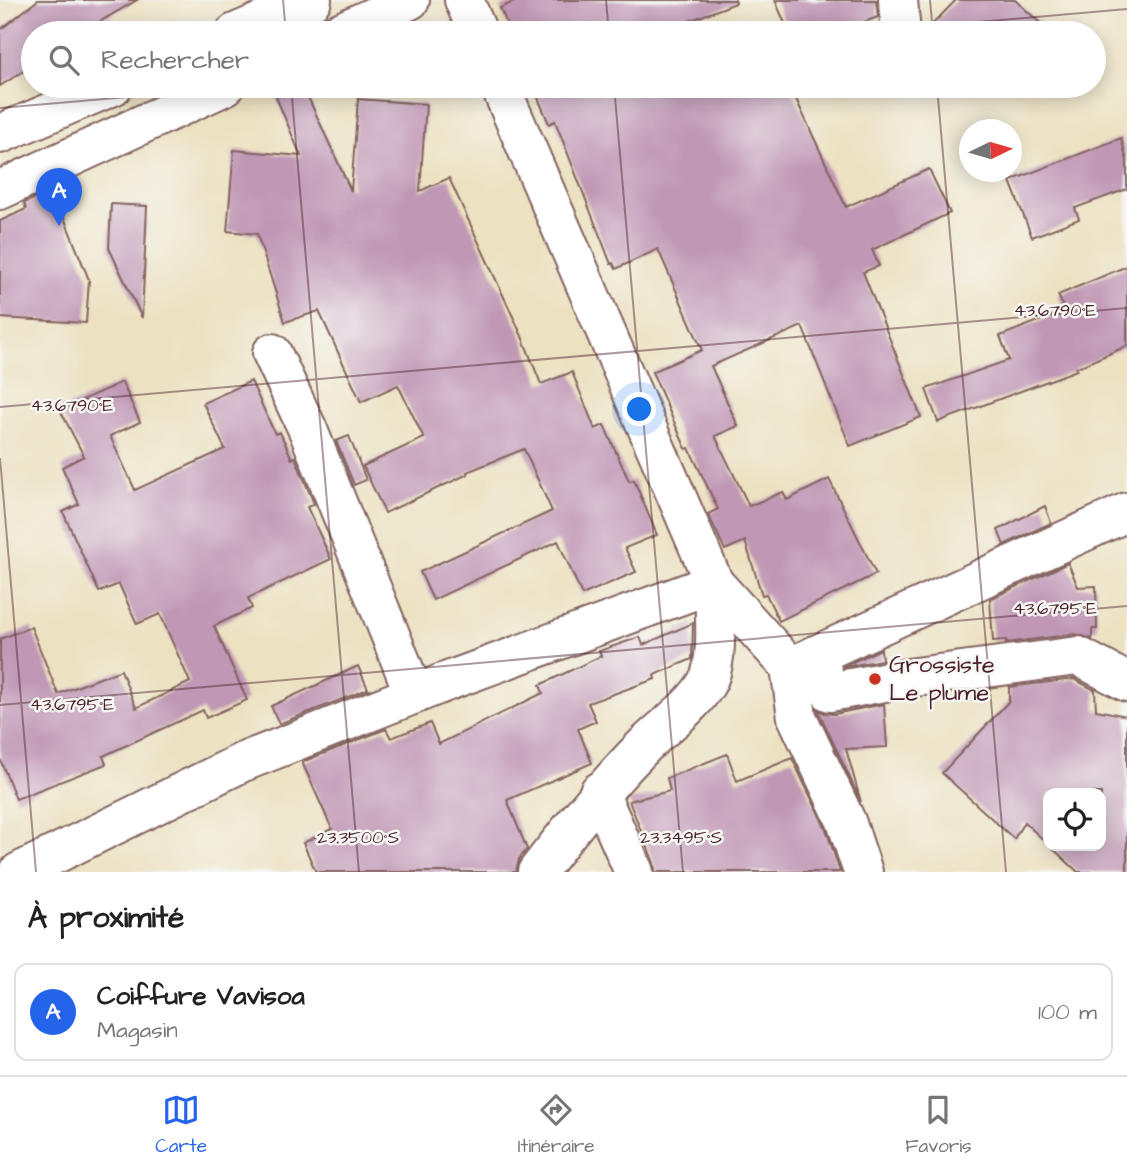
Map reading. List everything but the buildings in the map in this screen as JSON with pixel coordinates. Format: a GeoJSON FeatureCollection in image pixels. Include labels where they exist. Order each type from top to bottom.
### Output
{"type":"FeatureCollection","features":[{"type":"Feature","properties":{"kind":"street"},"geometry":{"type":"LineString","coordinates":[[263,21],[312,0]]}},
{"type":"Feature","properties":{"kind":"street"},"geometry":{"type":"LineString","coordinates":[[364,21],[410,0]]}},
{"type":"Feature","properties":{"kind":"street"},"geometry":{"type":"LineString","coordinates":[[464,0],[473,21]]}},
{"type":"Feature","properties":{"kind":"street"},"geometry":{"type":"LineString","coordinates":[[898,0],[900,21]]}},
{"type":"Feature","properties":{"kind":"street"},"geometry":{"type":"LineString","coordinates":[[0,134],[85,98]]}},
{"type":"Feature","properties":{"kind":"street"},"geometry":{"type":"LineString","coordinates":[[0,190],[199,98]]}},
{"type":"Feature","properties":{"kind":"street"},"geometry":{"type":"LineString","coordinates":[[505,98],[714,583],[715,646],[708,682],[679,715],[651,738],[599,792],[537,872]]}},
{"type":"Feature","properties":{"kind":"street"},"geometry":{"type":"LineString","coordinates":[[272,353],[308,430],[414,694]]}},
{"type":"Feature","properties":{"kind":"street"},"geometry":{"type":"LineString","coordinates":[[803,661],[1127,512]]}},
{"type":"Feature","properties":{"kind":"street"},"geometry":{"type":"LineString","coordinates":[[714,583],[803,661],[830,692],[1078,656],[1127,682]]}},
{"type":"Feature","properties":{"kind":"street"},"geometry":{"type":"LineString","coordinates":[[19,872],[243,762],[414,694],[714,583]]}},
{"type":"Feature","properties":{"kind":"street"},"geometry":{"type":"LineString","coordinates":[[803,661],[797,716],[846,821],[863,872]]}},
{"type":"Feature","properties":{"kind":"street"},"geometry":{"type":"LineString","coordinates":[[599,792],[634,872]]}},
{"type":"Feature","properties":{"kind":"street"},"geometry":{"type":"LineString","coordinates":[[0,864],[4,872]]}},
{"type":"Feature","properties":{"kind":"place","name":"Coiffure Vavisoa"},"geometry":{"type":"Point","coordinates":[59,226]}},
{"type":"Feature","properties":{"kind":"place","name":"Grossiste Le plume"},"geometry":{"type":"Point","coordinates":[875,679]}}]}
